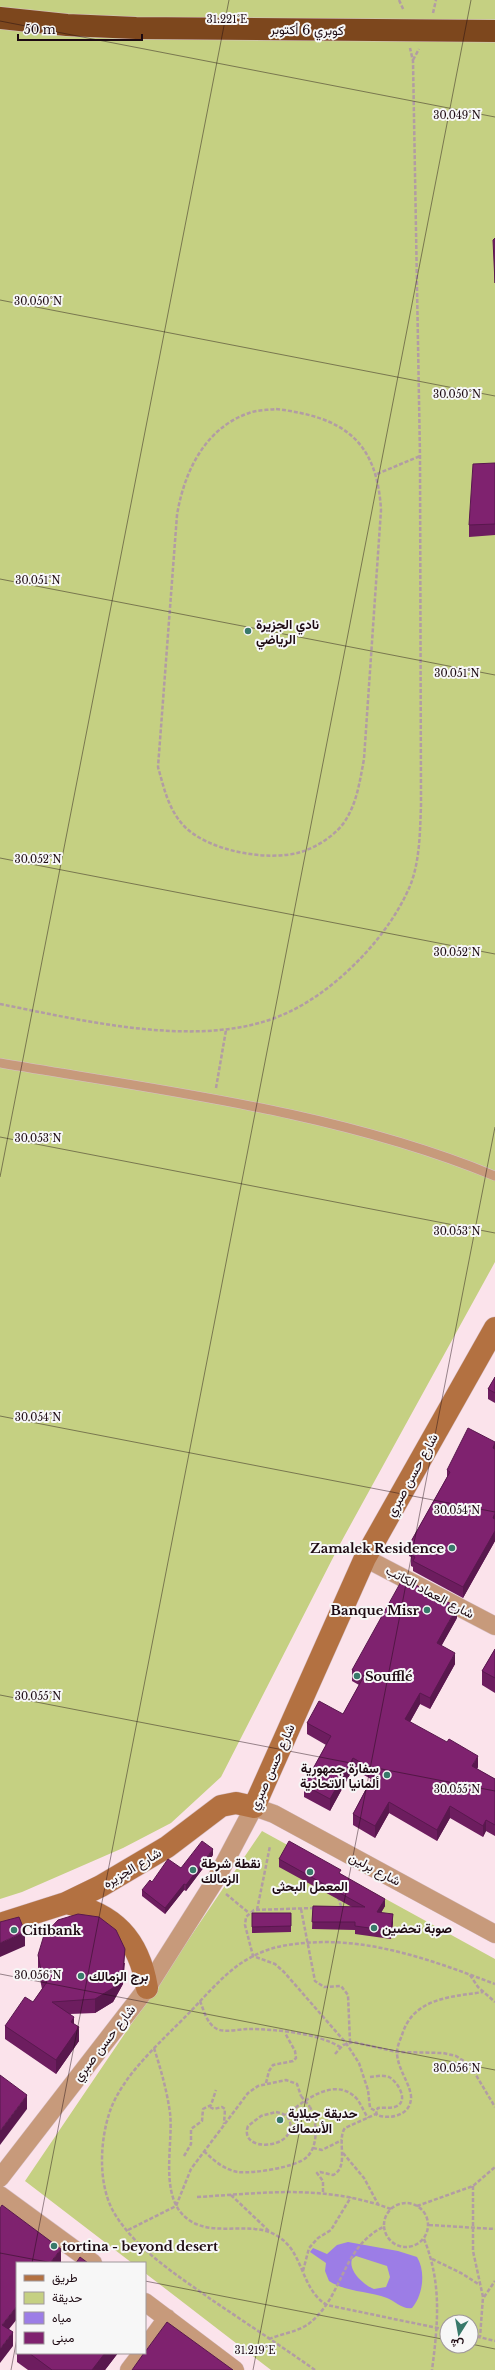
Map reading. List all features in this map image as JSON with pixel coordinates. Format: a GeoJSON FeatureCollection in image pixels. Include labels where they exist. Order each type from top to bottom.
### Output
{"type":"FeatureCollection","features":[{"type":"Feature","properties":{"kind":"highway","name":"كوبري 6 أكتوبر"},"geometry":{"type":"LineString","coordinates":[[0,18],[67,25],[136,28],[495,31]]}},
{"type":"Feature","properties":{"kind":"street","name":"شارع حسن صبري"},"geometry":{"type":"LineString","coordinates":[[0,2178],[147,1988],[216,1879],[254,1807],[365,1558],[495,1328]]}},
{"type":"Feature","properties":{"kind":"street","name":"شارع العماد الكاتب"},"geometry":{"type":"LineString","coordinates":[[365,1558],[495,1626]]}},
{"type":"Feature","properties":{"kind":"street","name":"شارع الجزيره"},"geometry":{"type":"LineString","coordinates":[[0,1924],[66,1903],[107,1883],[167,1847],[221,1806],[236,1803],[254,1807]]}},
{"type":"Feature","properties":{"kind":"street","name":"شارع برلين"},"geometry":{"type":"LineString","coordinates":[[254,1807],[274,1814],[495,1934]]}},
{"type":"Feature","properties":{"kind":"street"},"geometry":{"type":"LineString","coordinates":[[66,1903],[84,1907],[101,1914],[116,1924],[138,1953],[144,1970],[147,1988]]}},
{"type":"Feature","properties":{"kind":"street"},"geometry":{"type":"LineString","coordinates":[[0,2194],[92,2262]]}},
{"type":"Feature","properties":{"kind":"street"},"geometry":{"type":"LineString","coordinates":[[146,2303],[235,2370]]}},
{"type":"Feature","properties":{"kind":"street"},"geometry":{"type":"LineString","coordinates":[[146,2347],[167,2318]]}},
{"type":"Feature","properties":{"kind":"street"},"geometry":{"type":"LineString","coordinates":[[129,2370],[141,2354]]}},
{"type":"Feature","properties":{"kind":"lane"},"geometry":{"type":"LineString","coordinates":[[0,1063],[214,1100],[381,1136],[447,1156],[495,1176]]}},
{"type":"Feature","properties":{"kind":"path"},"geometry":{"type":"LineString","coordinates":[[399,0],[405,19]]}},
{"type":"Feature","properties":{"kind":"path"},"geometry":{"type":"LineString","coordinates":[[0,1004],[96,1022],[160,1030],[226,1030],[266,1021],[304,1004],[338,981],[367,952],[391,920],[410,885],[419,845],[422,805],[420,456],[413,61],[410,47]]}},
{"type":"Feature","properties":{"kind":"path"},"geometry":{"type":"LineString","coordinates":[[276,409],[301,412],[332,422],[358,441],[377,474],[382,510],[364,760],[358,791],[345,821],[325,841],[301,852],[269,855],[238,852],[205,841],[184,825],[168,802],[158,767],[177,515],[181,488],[194,461],[209,439],[226,424],[249,412],[276,409]]}},
{"type":"Feature","properties":{"kind":"path"},"geometry":{"type":"LineString","coordinates":[[377,474],[420,456]]}},
{"type":"Feature","properties":{"kind":"path"},"geometry":{"type":"LineString","coordinates":[[214,1100],[226,1030]]}},
{"type":"Feature","properties":{"kind":"path"},"geometry":{"type":"LineString","coordinates":[[257,1910],[270,1846]]}},
{"type":"Feature","properties":{"kind":"path"},"geometry":{"type":"LineString","coordinates":[[338,1890],[341,1907],[344,1913]]}},
{"type":"Feature","properties":{"kind":"path"},"geometry":{"type":"LineString","coordinates":[[226,1894],[249,1913]]}},
{"type":"Feature","properties":{"kind":"path"},"geometry":{"type":"LineString","coordinates":[[333,1907],[341,1907]]}},
{"type":"Feature","properties":{"kind":"path"},"geometry":{"type":"LineString","coordinates":[[254,1956],[244,1925],[246,1917],[249,1913],[257,1910],[317,1908]]}},
{"type":"Feature","properties":{"kind":"path"},"geometry":{"type":"LineString","coordinates":[[301,1909],[317,1984],[324,1987],[341,1986],[348,1994],[350,2042]]}},
{"type":"Feature","properties":{"kind":"path"},"geometry":{"type":"LineString","coordinates":[[315,2370],[268,2339],[168,2268],[128,2230],[108,2200],[103,2177],[104,2138],[110,2111],[120,2090],[154,2048],[200,2001],[228,1973],[254,1956],[272,1948],[308,1942],[366,1944],[404,1953],[495,1984]]}},
{"type":"Feature","properties":{"kind":"path"},"geometry":{"type":"LineString","coordinates":[[254,1956],[275,1964],[284,1972],[346,2044],[359,2063],[368,2090],[370,2108],[386,2117],[400,2115],[407,2110],[410,2102],[410,2092],[397,2052],[407,2022],[418,2009],[433,2001],[483,1992]]}},
{"type":"Feature","properties":{"kind":"path"},"geometry":{"type":"LineString","coordinates":[[470,1975],[483,1992],[495,2002]]}},
{"type":"Feature","properties":{"kind":"path"},"geometry":{"type":"LineString","coordinates":[[200,2001],[209,2022],[217,2029],[227,2031],[255,2029],[317,2037],[340,2047]]}},
{"type":"Feature","properties":{"kind":"path"},"geometry":{"type":"LineString","coordinates":[[266,2083],[273,2065],[293,2061],[296,2058],[296,2053],[284,2033]]}},
{"type":"Feature","properties":{"kind":"path"},"geometry":{"type":"LineString","coordinates":[[335,2054],[340,2047],[350,2042],[397,2052],[443,2053],[462,2058],[474,2070],[495,2107]]}},
{"type":"Feature","properties":{"kind":"path"},"geometry":{"type":"LineString","coordinates":[[154,2048],[161,2070],[170,2112],[170,2179],[176,2206],[192,2222],[208,2229],[270,2232]]}},
{"type":"Feature","properties":{"kind":"path"},"geometry":{"type":"LineString","coordinates":[[323,2192],[323,2181],[317,2176],[317,2173],[320,2172],[331,2175],[336,2174],[343,2153],[342,2140],[344,2128],[368,2118],[376,2112],[378,2108],[397,2106],[401,2102],[402,2097],[397,2085],[392,2079],[384,2076],[370,2077]]}},
{"type":"Feature","properties":{"kind":"path"},"geometry":{"type":"LineString","coordinates":[[128,2230],[176,2206],[191,2169],[204,2151],[248,2093],[266,2083],[293,2081],[298,2086],[301,2096],[310,2107],[316,2128],[313,2148],[307,2157],[300,2162],[251,2172],[238,2172],[225,2168],[204,2151]]}},
{"type":"Feature","properties":{"kind":"path"},"geometry":{"type":"LineString","coordinates":[[210,2107],[216,2090]]}},
{"type":"Feature","properties":{"kind":"path"},"geometry":{"type":"LineString","coordinates":[[286,2115],[311,2096],[328,2090],[340,2090],[357,2099],[368,2118]]}},
{"type":"Feature","properties":{"kind":"path"},"geometry":{"type":"LineString","coordinates":[[184,2156],[191,2144],[191,2129],[202,2121],[203,2109],[210,2107],[214,2109],[222,2107],[226,2109],[223,2126]]}},
{"type":"Feature","properties":{"kind":"path"},"geometry":{"type":"LineString","coordinates":[[276,2112],[286,2115],[290,2128],[285,2139],[257,2144],[249,2140],[246,2136],[248,2126],[261,2116],[276,2112]]}},
{"type":"Feature","properties":{"kind":"path"},"geometry":{"type":"LineString","coordinates":[[313,2148],[322,2150],[342,2140]]}},
{"type":"Feature","properties":{"kind":"path"},"geometry":{"type":"LineString","coordinates":[[343,2153],[364,2178],[378,2204]]}},
{"type":"Feature","properties":{"kind":"path"},"geometry":{"type":"LineString","coordinates":[[417,2206],[473,2186],[495,2167]]}},
{"type":"Feature","properties":{"kind":"path"},"geometry":{"type":"LineString","coordinates":[[473,2186],[473,2251],[483,2297],[480,2337],[495,2341]]}},
{"type":"Feature","properties":{"kind":"path"},"geometry":{"type":"LineString","coordinates":[[197,2197],[323,2192],[351,2197],[391,2209]]}},
{"type":"Feature","properties":{"kind":"path"},"geometry":{"type":"LineString","coordinates":[[231,2195],[270,2232],[290,2247],[314,2294],[327,2305],[437,2328]]}},
{"type":"Feature","properties":{"kind":"path"},"geometry":{"type":"LineString","coordinates":[[303,2272],[310,2248],[318,2238],[331,2230],[351,2197]]}},
{"type":"Feature","properties":{"kind":"path"},"geometry":{"type":"LineString","coordinates":[[424,2239],[411,2248],[396,2246],[385,2234],[383,2227],[384,2220],[391,2209],[407,2203],[417,2206],[423,2211],[428,2225],[424,2239],[431,2259],[438,2299],[437,2328],[432,2370]]}},
{"type":"Feature","properties":{"kind":"path"},"geometry":{"type":"LineString","coordinates":[[428,2225],[495,2229]]}},
{"type":"Feature","properties":{"kind":"path"},"geometry":{"type":"LineString","coordinates":[[268,2339],[306,2326],[327,2305],[347,2262],[363,2239],[383,2227]]}},
{"type":"Feature","properties":{"kind":"path"},"geometry":{"type":"LineString","coordinates":[[431,2259],[452,2268],[480,2285]]}},
{"type":"Feature","properties":{"kind":"path"},"geometry":{"type":"LineString","coordinates":[[483,2297],[495,2281]]}},
{"type":"Feature","properties":{"kind":"green space","name":"نادي الجزيرة الرياضي"},"geometry":{"type":"Polygon","coordinates":[[[0,0],[495,0],[495,1262],[340,1544],[221,1777],[171,1823],[123,1848],[22,1892],[0,1899],[0,0]]]}},
{"type":"Feature","properties":{"kind":"green space","name":"حديقة جيلاية الأسماك"},"geometry":{"type":"Polygon","coordinates":[[[262,1831],[495,1959],[495,2370],[271,2370],[146,2274],[146,2262],[131,2262],[25,2181],[262,1831]]]}},
{"type":"Feature","properties":{"kind":"water"},"geometry":{"type":"Polygon","coordinates":[[[348,2242],[398,2251],[417,2257],[422,2269],[422,2283],[416,2303],[412,2308],[405,2308],[390,2299],[336,2285],[329,2281],[325,2271],[326,2263],[310,2252],[313,2248],[327,2254],[337,2245],[348,2242]],[[356,2256],[352,2259],[351,2264],[358,2277],[374,2289],[386,2287],[390,2277],[387,2266],[356,2256]]]}},
{"type":"Feature","properties":{"kind":"building"},"geometry":{"type":"Polygon","coordinates":[[[495,238],[495,283],[493,240],[495,238]]]}},
{"type":"Feature","properties":{"kind":"building"},"geometry":{"type":"Polygon","coordinates":[[[495,463],[495,524],[469,525],[473,464],[495,463]]]}},
{"type":"Feature","properties":{"kind":"building"},"geometry":{"type":"Polygon","coordinates":[[[495,1377],[495,1393],[488,1389],[495,1377]]]}},
{"type":"Feature","properties":{"kind":"building"},"geometry":{"type":"Polygon","coordinates":[[[468,1428],[495,1442],[493,1448],[495,1449],[495,1513],[493,1518],[495,1519],[495,1531],[463,1587],[413,1561],[415,1557],[411,1555],[415,1548],[409,1545],[450,1472],[447,1470],[468,1428]]]}},
{"type":"Feature","properties":{"kind":"building"},"geometry":{"type":"Polygon","coordinates":[[[403,1578],[457,1607],[437,1643],[455,1653],[430,1698],[420,1693],[405,1719],[447,1742],[449,1739],[478,1756],[472,1766],[495,1779],[495,1825],[486,1820],[483,1826],[450,1806],[437,1830],[389,1802],[375,1826],[353,1814],[376,1771],[353,1758],[330,1799],[304,1785],[331,1736],[307,1723],[319,1701],[343,1714],[364,1676],[352,1670],[403,1578]]]}},
{"type":"Feature","properties":{"kind":"building"},"geometry":{"type":"Polygon","coordinates":[[[495,1649],[495,1678],[482,1671],[495,1649]]]}},
{"type":"Feature","properties":{"kind":"building"},"geometry":{"type":"Polygon","coordinates":[[[202,1841],[213,1849],[186,1885],[184,1884],[165,1908],[142,1890],[150,1880],[152,1882],[168,1859],[181,1868],[202,1841]]]}},
{"type":"Feature","properties":{"kind":"building"},"geometry":{"type":"Polygon","coordinates":[[[289,1841],[341,1870],[339,1873],[385,1899],[377,1912],[393,1914],[391,1931],[355,1926],[355,1922],[312,1922],[313,1906],[365,1907],[279,1859],[289,1841]]]}},
{"type":"Feature","properties":{"kind":"building"},"geometry":{"type":"Polygon","coordinates":[[[252,1913],[291,1913],[291,1926],[252,1927],[252,1913]]]}},
{"type":"Feature","properties":{"kind":"building"},"geometry":{"type":"Polygon","coordinates":[[[78,1914],[99,1917],[116,1930],[125,1949],[123,1970],[113,1988],[95,1999],[52,2002],[74,2017],[71,2022],[79,2027],[56,2060],[5,2026],[25,1997],[33,2002],[47,1982],[42,1976],[38,1955],[44,1935],[58,1920],[78,1914]]]}},
{"type":"Feature","properties":{"kind":"building"},"geometry":{"type":"Polygon","coordinates":[[[19,1917],[25,1932],[0,1943],[0,1922],[19,1917]]]}},
{"type":"Feature","properties":{"kind":"building"},"geometry":{"type":"Polygon","coordinates":[[[0,2075],[27,2095],[0,2131],[0,2075]]]}},
{"type":"Feature","properties":{"kind":"building"},"geometry":{"type":"Polygon","coordinates":[[[2,2205],[61,2249],[51,2262],[16,2262],[16,2307],[2,2325],[13,2332],[0,2349],[0,2208],[2,2205]]]}},
{"type":"Feature","properties":{"kind":"building"},"geometry":{"type":"Polygon","coordinates":[[[80,2257],[87,2262],[77,2262],[80,2257]]]}},
{"type":"Feature","properties":{"kind":"building"},"geometry":{"type":"Polygon","coordinates":[[[167,2322],[233,2370],[132,2370],[143,2354],[146,2354],[146,2351],[167,2322]]]}},
{"type":"Feature","properties":{"kind":"building"},"geometry":{"type":"Polygon","coordinates":[[[30,2354],[104,2354],[92,2370],[52,2370],[30,2354]]]}},
{"type":"Feature","properties":{"kind":"place","name":"نادي الجزيرة الرياضي"},"geometry":{"type":"Point","coordinates":[248,631]}},
{"type":"Feature","properties":{"kind":"place","name":"Zamalek Residence"},"geometry":{"type":"Point","coordinates":[452,1548]}},
{"type":"Feature","properties":{"kind":"place","name":"Banque Misr"},"geometry":{"type":"Point","coordinates":[427,1610]}},
{"type":"Feature","properties":{"kind":"place","name":"Soufflé"},"geometry":{"type":"Point","coordinates":[357,1676]}},
{"type":"Feature","properties":{"kind":"place","name":"سفارة جمهورية ألمانيا الاتحادية"},"geometry":{"type":"Point","coordinates":[387,1775]}},
{"type":"Feature","properties":{"kind":"place","name":"نقطة شرطة الزمالك"},"geometry":{"type":"Point","coordinates":[193,1870]}},
{"type":"Feature","properties":{"kind":"place","name":"المعمل البحثى"},"geometry":{"type":"Point","coordinates":[310,1872]}},
{"type":"Feature","properties":{"kind":"place","name":"صوبة تحضين"},"geometry":{"type":"Point","coordinates":[374,1928]}},
{"type":"Feature","properties":{"kind":"place","name":"Citibank"},"geometry":{"type":"Point","coordinates":[14,1930]}},
{"type":"Feature","properties":{"kind":"place","name":"برج الزمالك"},"geometry":{"type":"Point","coordinates":[81,1976]}},
{"type":"Feature","properties":{"kind":"place","name":"حديقة جيلاية الأسماك"},"geometry":{"type":"Point","coordinates":[280,2120]}},
{"type":"Feature","properties":{"kind":"place","name":"tortina - beyond desert"},"geometry":{"type":"Point","coordinates":[54,2246]}}]}
